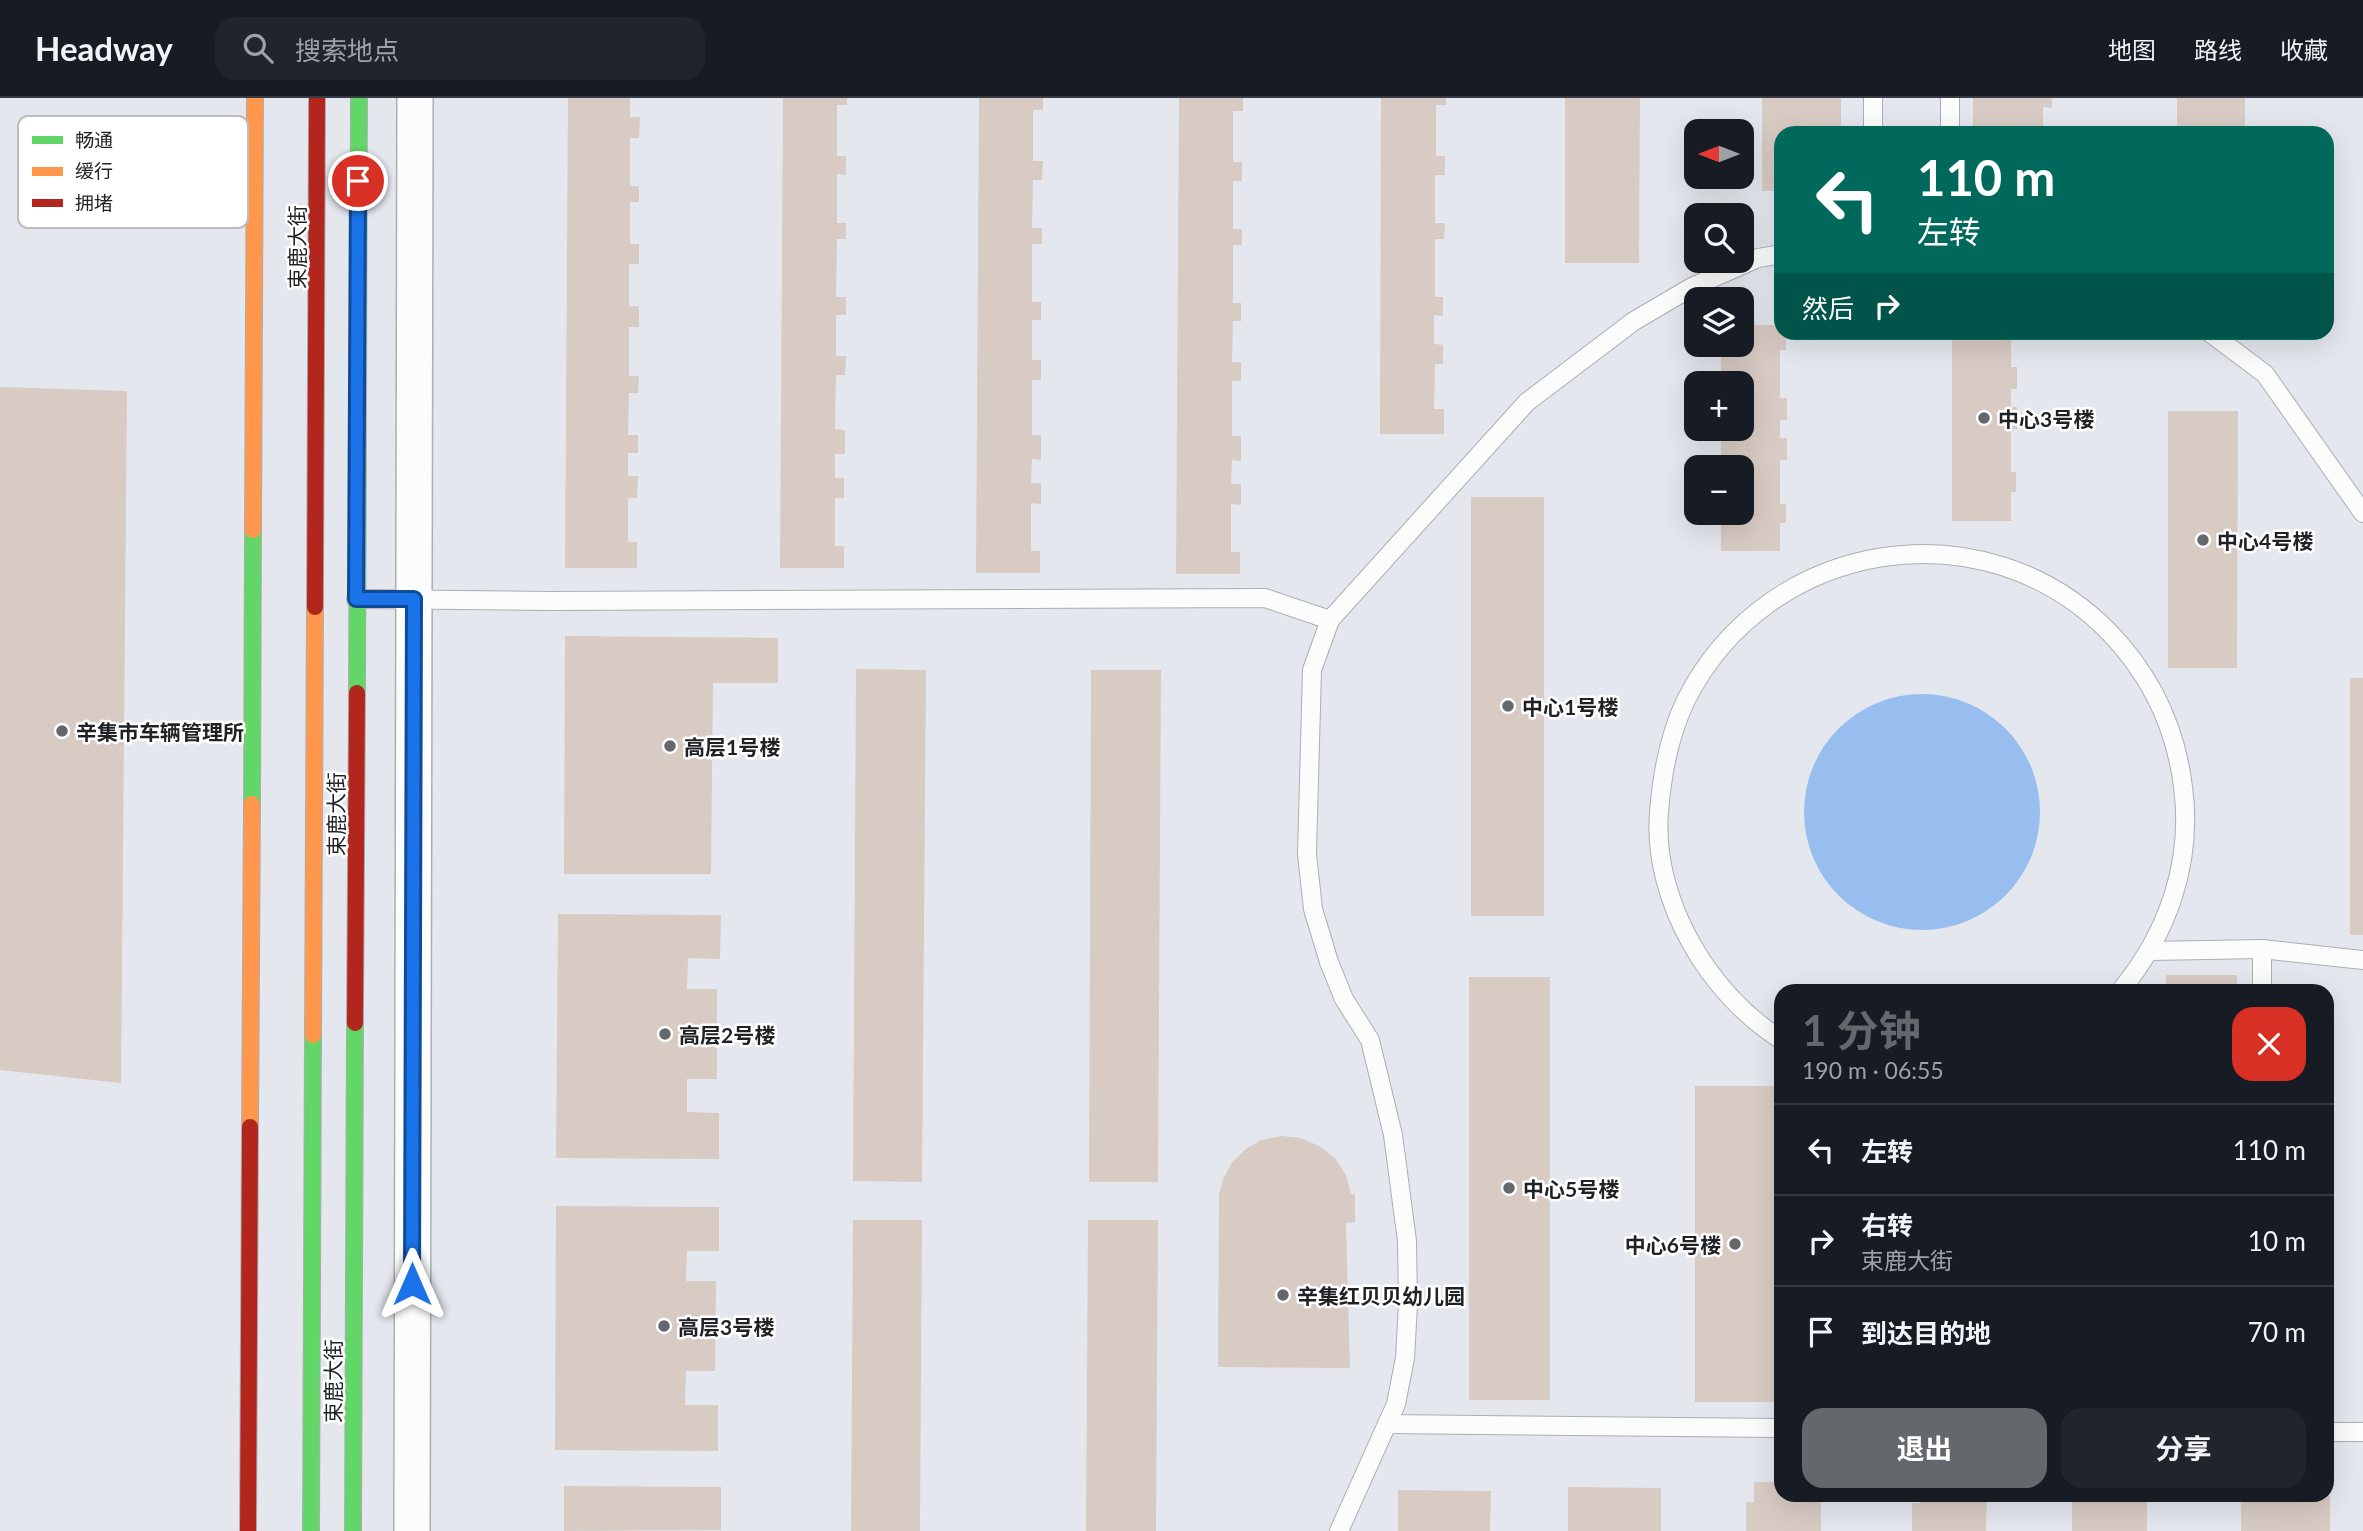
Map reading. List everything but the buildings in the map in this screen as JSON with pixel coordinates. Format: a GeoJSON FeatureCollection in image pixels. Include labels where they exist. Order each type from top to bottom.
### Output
{"type":"FeatureCollection","features":[{"type":"Feature","properties":{"kind":"main road"},"geometry":{"type":"LineString","coordinates":[[248,1531],[255,98]]}},
{"type":"Feature","properties":{"kind":"main road","name":"束鹿大街"},"geometry":{"type":"LineString","coordinates":[[311,1531],[317,98]]}},
{"type":"Feature","properties":{"kind":"main road","name":"束鹿大街"},"geometry":{"type":"LineString","coordinates":[[353,1531],[359,98]]}},
{"type":"Feature","properties":{"kind":"street"},"geometry":{"type":"LineString","coordinates":[[412,1531],[415,98]]}},
{"type":"Feature","properties":{"kind":"lane"},"geometry":{"type":"LineString","coordinates":[[1873,98],[1873,126]]}},
{"type":"Feature","properties":{"kind":"lane"},"geometry":{"type":"LineString","coordinates":[[1950,98],[1950,126]]}},
{"type":"Feature","properties":{"kind":"lane"},"geometry":{"type":"LineString","coordinates":[[1339,1531],[1395,1404],[1405,1358],[1407,1241],[1393,1135],[1370,1040],[1344,999],[1313,909],[1307,854],[1312,670],[1330,620],[1527,402],[1634,321],[1692,287],[1758,258],[1774,255]]}},
{"type":"Feature","properties":{"kind":"lane"},"geometry":{"type":"LineString","coordinates":[[2219,340],[2265,373],[2363,513]]}},
{"type":"Feature","properties":{"kind":"lane"},"geometry":{"type":"LineString","coordinates":[[1774,1035],[1735,1003],[1709,972],[1687,937],[1672,899],[1662,860],[1658,819],[1662,778],[1671,739],[1686,701],[1707,665],[1732,635],[1761,608],[1793,587],[1829,570],[1866,559],[1905,554],[1944,554],[1986,561],[2026,574],[2063,594],[2097,620],[2126,650],[2150,685],[2169,723],[2180,764],[2186,806],[2184,849],[2176,891],[2161,930],[2150,951],[2125,984]]}},
{"type":"Feature","properties":{"kind":"lane"},"geometry":{"type":"LineString","coordinates":[[356,599],[578,601],[1265,598],[1330,620]]}},
{"type":"Feature","properties":{"kind":"lane"},"geometry":{"type":"LineString","coordinates":[[2150,951],[2262,949],[2363,960]]}},
{"type":"Feature","properties":{"kind":"lane"},"geometry":{"type":"LineString","coordinates":[[2262,949],[2262,984]]}},
{"type":"Feature","properties":{"kind":"lane"},"geometry":{"type":"LineString","coordinates":[[1387,1424],[1774,1428]]}},
{"type":"Feature","properties":{"kind":"lane"},"geometry":{"type":"LineString","coordinates":[[2334,1432],[2363,1432]]}},
{"type":"Feature","properties":{"kind":"water"},"geometry":{"type":"Polygon","coordinates":[[[1910,694],[1934,694],[1978,708],[2006,728],[2031,767],[2038,789],[2038,835],[2031,857],[2006,896],[1978,916],[1956,925],[1934,930],[1910,930],[1866,916],[1838,896],[1818,868],[1809,846],[1804,824],[1804,800],[1818,756],[1838,728],[1866,708],[1888,699],[1910,694]]]}},
{"type":"Feature","properties":{"kind":"traffic: fast"},"geometry":{"type":"LineString","coordinates":[[357,693],[359,98]]}},
{"type":"Feature","properties":{"kind":"traffic: fast"},"geometry":{"type":"LineString","coordinates":[[252,804],[253,530]]}},
{"type":"Feature","properties":{"kind":"traffic: fast"},"geometry":{"type":"LineString","coordinates":[[353,1531],[355,1023]]}},
{"type":"Feature","properties":{"kind":"traffic: fast"},"geometry":{"type":"LineString","coordinates":[[311,1531],[313,1035]]}},
{"type":"Feature","properties":{"kind":"traffic: slow"},"geometry":{"type":"LineString","coordinates":[[253,530],[255,98]]}},
{"type":"Feature","properties":{"kind":"traffic: slow"},"geometry":{"type":"LineString","coordinates":[[313,1035],[315,607]]}},
{"type":"Feature","properties":{"kind":"traffic: slow"},"geometry":{"type":"LineString","coordinates":[[250,1127],[252,804]]}},
{"type":"Feature","properties":{"kind":"traffic: jam"},"geometry":{"type":"LineString","coordinates":[[315,607],[317,98]]}},
{"type":"Feature","properties":{"kind":"traffic: jam"},"geometry":{"type":"LineString","coordinates":[[355,1023],[357,693]]}},
{"type":"Feature","properties":{"kind":"traffic: jam"},"geometry":{"type":"LineString","coordinates":[[248,1531],[250,1127]]}},
{"type":"Feature","properties":{"kind":"place","name":"中心3号楼"},"geometry":{"type":"Point","coordinates":[1984,418]}},
{"type":"Feature","properties":{"kind":"place","name":"中心4号楼"},"geometry":{"type":"Point","coordinates":[2203,540]}},
{"type":"Feature","properties":{"kind":"place","name":"中心1号楼"},"geometry":{"type":"Point","coordinates":[1508,706]}},
{"type":"Feature","properties":{"kind":"place","name":"辛集市车辆管理所"},"geometry":{"type":"Point","coordinates":[62,731]}},
{"type":"Feature","properties":{"kind":"place","name":"高层1号楼"},"geometry":{"type":"Point","coordinates":[670,746]}},
{"type":"Feature","properties":{"kind":"place","name":"高层2号楼"},"geometry":{"type":"Point","coordinates":[665,1034]}},
{"type":"Feature","properties":{"kind":"place","name":"中心5号楼"},"geometry":{"type":"Point","coordinates":[1509,1188]}},
{"type":"Feature","properties":{"kind":"place","name":"中心6号楼"},"geometry":{"type":"Point","coordinates":[1735,1244]}},
{"type":"Feature","properties":{"kind":"place","name":"辛集红贝贝幼儿园"},"geometry":{"type":"Point","coordinates":[1283,1295]}},
{"type":"Feature","properties":{"kind":"place","name":"高层3号楼"},"geometry":{"type":"Point","coordinates":[664,1326]}},
{"type":"Feature","properties":{"kind":"route"},"geometry":{"type":"LineString","coordinates":[[358,181],[356,599],[414,599],[412,1284]]}}]}
